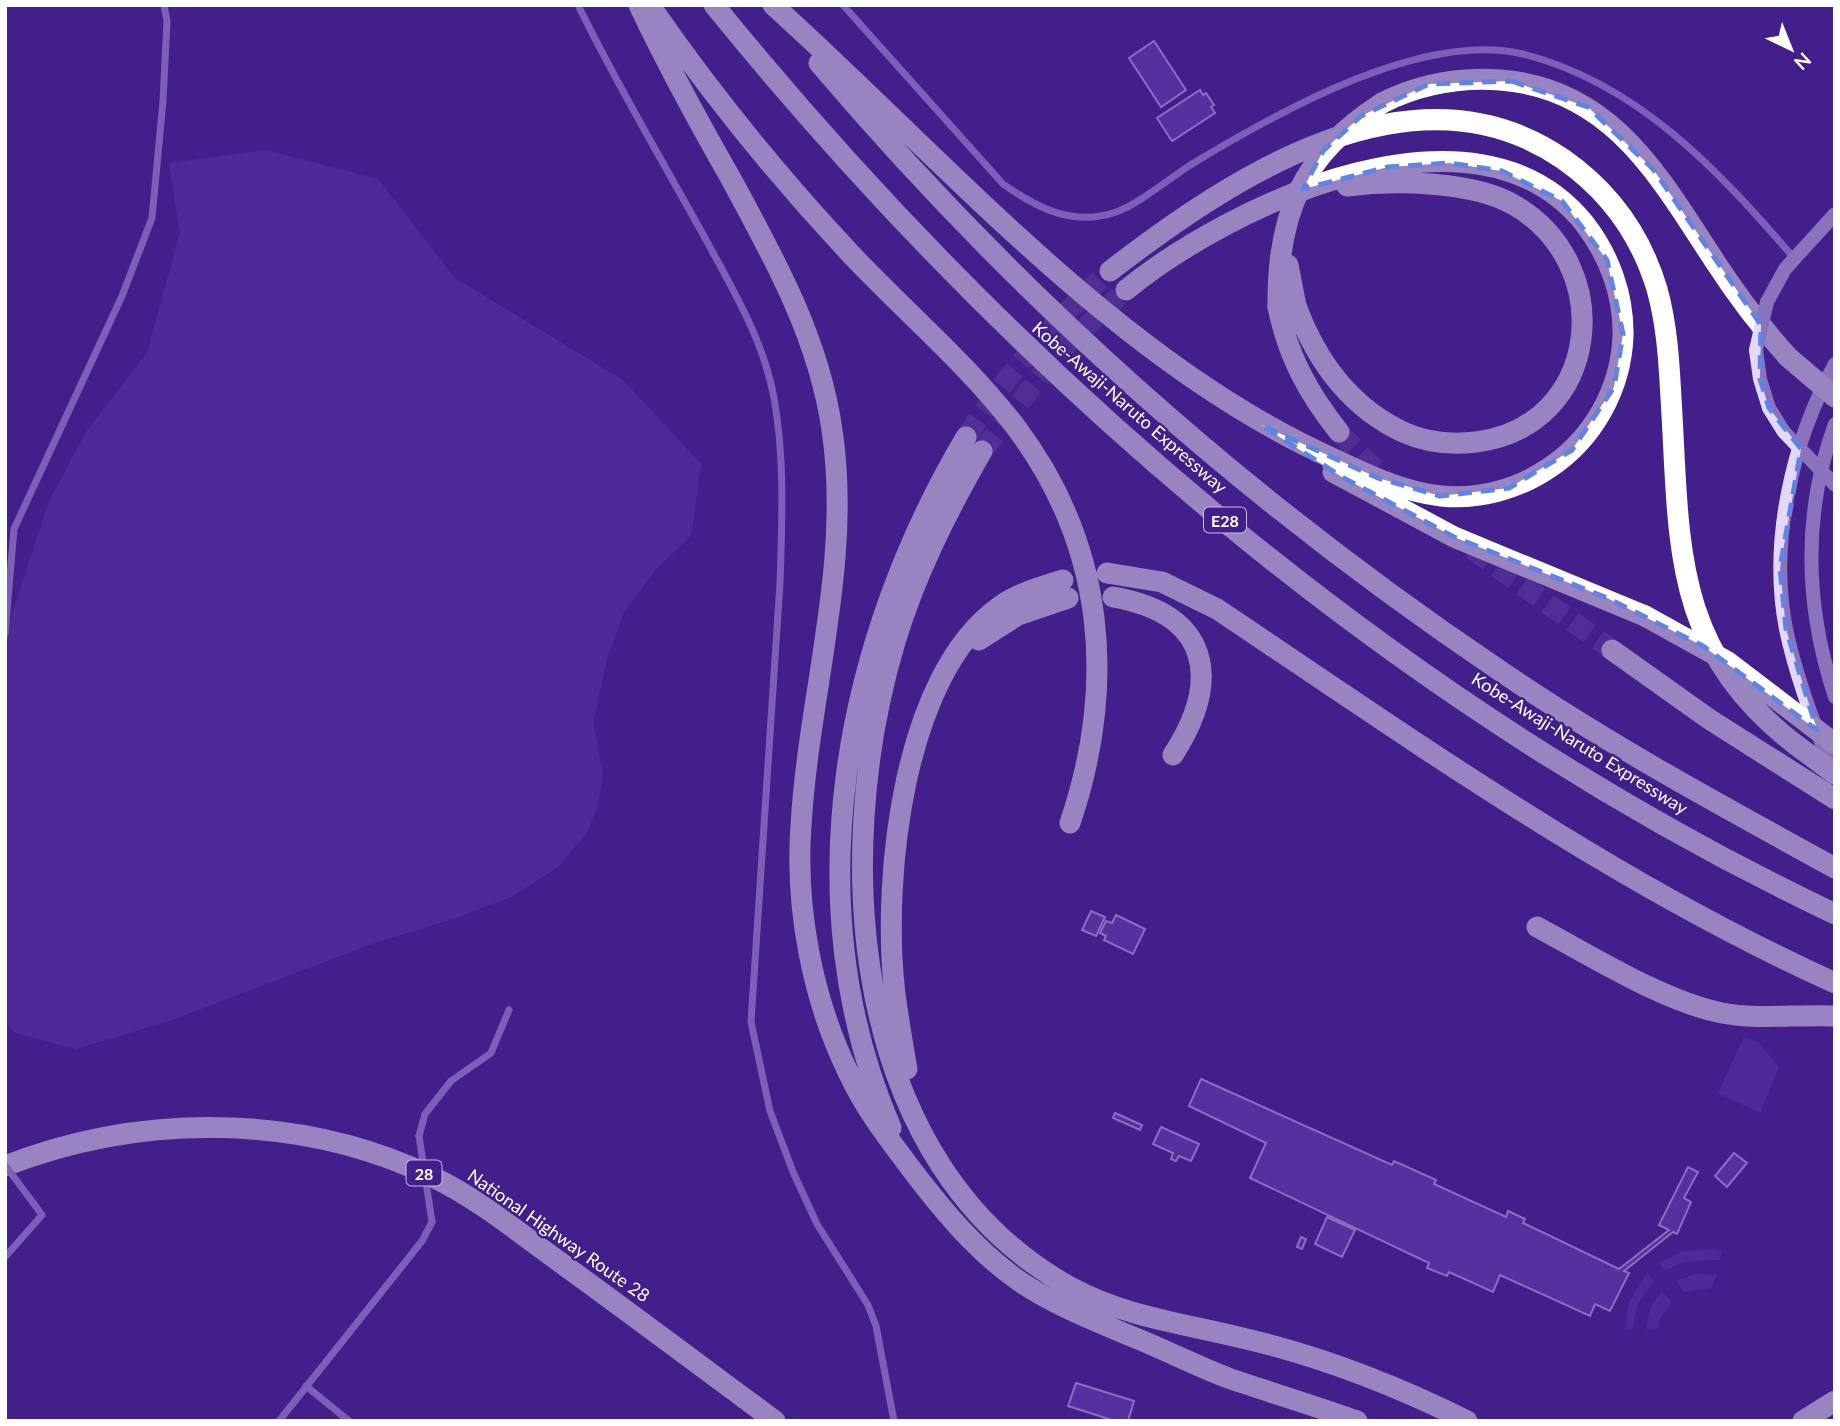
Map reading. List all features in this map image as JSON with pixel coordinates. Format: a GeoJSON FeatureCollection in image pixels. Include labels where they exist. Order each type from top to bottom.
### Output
{"type":"FeatureCollection","features":[{"type":"Feature","properties":{"kind":"highway"},"geometry":{"type":"LineString","coordinates":[[639,5],[669,68],[788,288],[809,336],[832,428],[838,515],[831,609],[804,777],[800,872],[804,921],[823,1004],[848,1073],[867,1109],[910,1168],[976,1245],[1003,1269],[1086,1319],[1227,1377],[1357,1421]]}},
{"type":"Feature","properties":{"kind":"highway"},"geometry":{"type":"LineString","coordinates":[[650,5],[718,97],[797,194],[1014,425],[1062,503],[1089,587],[1098,678],[1090,751],[1070,823]]}},
{"type":"Feature","properties":{"kind":"highway","name":"Kobe-Awaji-Naruto Expressway"},"geometry":{"type":"LineString","coordinates":[[714,5],[781,88],[984,307],[1079,397],[1264,552],[1373,635],[1577,772],[1692,840],[1835,914]]}},
{"type":"Feature","properties":{"kind":"highway"},"geometry":{"type":"LineString","coordinates":[[772,5],[1013,232],[1190,378],[1342,477],[1454,537],[1645,616],[1728,662],[1835,744]]}},
{"type":"Feature","properties":{"kind":"highway","name":"Kobe-Awaji-Naruto Expressway"},"geometry":{"type":"LineString","coordinates":[[772,5],[915,170],[1015,277],[1107,364],[1203,446],[1393,596],[1498,670],[1710,799],[1835,868]]}},
{"type":"Feature","properties":{"kind":"highway"},"geometry":{"type":"LineString","coordinates":[[1339,432],[1305,385],[1293,362],[1287,306],[1290,231],[1298,199],[1323,151],[1361,116],[1382,103],[1429,84],[1483,79],[1541,86],[1588,107],[1611,124],[1653,169],[1752,315],[1788,357],[1835,397]]}},
{"type":"Feature","properties":{"kind":"highway"},"geometry":{"type":"LineString","coordinates":[[1110,271],[1182,218],[1269,166],[1328,140],[1395,122],[1450,119],[1503,129],[1529,138],[1573,166],[1611,201],[1626,221],[1649,265],[1657,291],[1668,341],[1682,552],[1695,610],[1704,636],[1717,662],[1746,700],[1796,745],[1835,774]]}},
{"type":"Feature","properties":{"kind":"highway"},"geometry":{"type":"LineString","coordinates":[[1126,290],[1205,234],[1273,200],[1353,174],[1420,163],[1477,165],[1524,179],[1562,201],[1595,238],[1616,283],[1623,334],[1614,387],[1590,430],[1551,467],[1509,488],[1462,496],[1419,492],[1343,464],[1261,425]]}},
{"type":"Feature","properties":{"kind":"highway"},"geometry":{"type":"LineString","coordinates":[[1273,200],[1328,188],[1398,184],[1466,190],[1513,204],[1547,230],[1572,265],[1580,286],[1583,331],[1573,372],[1545,409],[1509,433],[1488,440],[1438,442],[1413,436],[1391,426],[1350,396],[1287,306]]}},
{"type":"Feature","properties":{"kind":"highway"},"geometry":{"type":"LineString","coordinates":[[910,1168],[883,1109],[852,1002],[843,941],[841,903],[844,801],[852,736],[874,636],[912,537],[965,437]]}},
{"type":"Feature","properties":{"kind":"highway"},"geometry":{"type":"LineString","coordinates":[[982,451],[932,546],[895,641],[872,741],[862,840],[864,937],[871,981],[897,1074],[927,1142],[962,1195],[990,1227],[1040,1268],[1097,1301],[1139,1316],[1241,1337],[1385,1382],[1467,1421]]}},
{"type":"Feature","properties":{"kind":"highway"},"geometry":{"type":"LineString","coordinates":[[1107,573],[1162,582],[1217,609],[1569,842],[1695,914],[1835,983]]}},
{"type":"Feature","properties":{"kind":"highway"},"geometry":{"type":"LineString","coordinates":[[927,1142],[907,1069],[894,983],[892,947],[895,868],[900,827],[923,718],[946,666],[979,625],[999,607],[1023,594],[1065,589]]}},
{"type":"Feature","properties":{"kind":"highway"},"geometry":{"type":"LineString","coordinates":[[1113,597],[1141,602],[1170,618],[1191,641],[1202,661],[1200,705],[1173,755]]}},
{"type":"Feature","properties":{"kind":"highway"},"geometry":{"type":"LineString","coordinates":[[1612,650],[1835,799]]}},
{"type":"Feature","properties":{"kind":"highway"},"geometry":{"type":"LineString","coordinates":[[1537,927],[1692,1004],[1721,1013],[1751,1016],[1835,1016]]}},
{"type":"Feature","properties":{"kind":"highway","name":"National Highway Route 28"},"geometry":{"type":"LineString","coordinates":[[5,1166],[82,1141],[186,1127],[227,1127],[295,1134],[366,1151],[402,1163],[469,1197],[775,1421]]}},
{"type":"Feature","properties":{"kind":"highway"},"geometry":{"type":"LineString","coordinates":[[1803,1421],[1835,1401]]}},
{"type":"Feature","properties":{"kind":"main road"},"geometry":{"type":"LineString","coordinates":[[1835,214],[1794,258],[1767,302],[1756,350],[1760,379],[1769,408],[1784,432],[1835,485]]}},
{"type":"Feature","properties":{"kind":"main road"},"geometry":{"type":"LineString","coordinates":[[1835,364],[1804,436],[1795,469],[1782,537],[1780,568],[1786,629],[1805,698],[1835,779]]}},
{"type":"Feature","properties":{"kind":"main road"},"geometry":{"type":"LineString","coordinates":[[1835,424],[1816,489],[1810,561],[1816,623],[1835,697]]}},
{"type":"Feature","properties":{"kind":"street"},"geometry":{"type":"LineString","coordinates":[[5,634],[14,528],[122,296],[152,218],[163,101],[167,21],[164,5]]}},
{"type":"Feature","properties":{"kind":"street"},"geometry":{"type":"LineString","coordinates":[[578,5],[625,98],[734,290],[759,345],[774,397],[782,520],[751,1022],[770,1111],[793,1172],[817,1224],[868,1305],[876,1326],[894,1421]]}},
{"type":"Feature","properties":{"kind":"street"},"geometry":{"type":"LineString","coordinates":[[843,5],[1003,184],[1034,206],[1054,214],[1089,216],[1115,212],[1199,159],[1315,99],[1395,64],[1430,55],[1476,50],[1521,54],[1557,66],[1607,89],[1658,120],[1717,172],[1794,258]]}},
{"type":"Feature","properties":{"kind":"street"},"geometry":{"type":"LineString","coordinates":[[279,1421],[422,1241],[432,1222],[419,1136],[425,1114],[451,1081],[491,1053],[509,1010]]}},
{"type":"Feature","properties":{"kind":"street"},"geometry":{"type":"LineString","coordinates":[[5,1166],[42,1215],[5,1257]]}},
{"type":"Feature","properties":{"kind":"street"},"geometry":{"type":"LineString","coordinates":[[306,1386],[349,1421]]}},
{"type":"Feature","properties":{"kind":"highlighted area"},"geometry":{"type":"Polygon","coordinates":[[[1511,81],[1588,107],[1653,169],[1761,325],[1760,379],[1769,408],[1801,449],[1780,568],[1786,629],[1817,730],[1703,646],[1607,598],[1454,537],[1342,477],[1261,425],[1378,478],[1440,496],[1509,488],[1572,450],[1614,387],[1623,334],[1607,260],[1562,201],[1502,171],[1449,163],[1388,167],[1303,189],[1323,151],[1361,116],[1429,84],[1511,81]]]}},
{"type":"Feature","properties":{"kind":"shaded area"},"geometry":{"type":"Polygon","coordinates":[[[266,150],[378,179],[455,278],[623,380],[701,464],[691,536],[656,569],[623,614],[607,659],[593,723],[603,773],[598,807],[586,834],[558,867],[511,897],[456,918],[375,943],[169,1021],[76,1049],[15,1033],[5,1023],[5,634],[49,501],[86,432],[147,353],[180,232],[169,163],[266,150]]]}},
{"type":"Feature","properties":{"kind":"shaded area"},"geometry":{"type":"Polygon","coordinates":[[[1744,1037],[1758,1042],[1779,1067],[1760,1113],[1718,1093],[1744,1037]]]}},
{"type":"Feature","properties":{"kind":"shaded area"},"geometry":{"type":"Polygon","coordinates":[[[1684,1251],[1722,1251],[1720,1260],[1687,1261],[1665,1270],[1659,1263],[1684,1251]]]}},
{"type":"Feature","properties":{"kind":"shaded area"},"geometry":{"type":"Polygon","coordinates":[[[1647,1273],[1654,1281],[1637,1305],[1632,1330],[1625,1329],[1629,1302],[1647,1273]]]}},
{"type":"Feature","properties":{"kind":"shaded area"},"geometry":{"type":"Polygon","coordinates":[[[1696,1274],[1717,1275],[1711,1288],[1684,1292],[1676,1281],[1696,1274]]]}},
{"type":"Feature","properties":{"kind":"shaded area"},"geometry":{"type":"Polygon","coordinates":[[[1662,1291],[1672,1302],[1660,1319],[1659,1328],[1646,1329],[1651,1306],[1662,1291]]]}},
{"type":"Feature","properties":{"kind":"building"},"geometry":{"type":"Polygon","coordinates":[[[1154,41],[1186,90],[1161,107],[1129,58],[1154,41]]]}},
{"type":"Feature","properties":{"kind":"building"},"geometry":{"type":"Polygon","coordinates":[[[1200,90],[1203,95],[1206,93],[1214,105],[1211,107],[1215,113],[1172,141],[1157,118],[1200,90]]]}},
{"type":"Feature","properties":{"kind":"building"},"geometry":{"type":"Polygon","coordinates":[[[1091,911],[1105,917],[1096,936],[1082,930],[1091,911]]]}},
{"type":"Feature","properties":{"kind":"building"},"geometry":{"type":"Polygon","coordinates":[[[1116,915],[1145,929],[1133,954],[1104,940],[1106,936],[1100,933],[1106,921],[1112,923],[1116,915]]]}},
{"type":"Feature","properties":{"kind":"building"},"geometry":{"type":"Polygon","coordinates":[[[1201,1079],[1392,1165],[1394,1161],[1436,1180],[1434,1184],[1506,1217],[1508,1211],[1525,1219],[1523,1223],[1619,1269],[1669,1230],[1659,1225],[1688,1167],[1698,1172],[1684,1198],[1691,1202],[1677,1234],[1673,1232],[1624,1271],[1629,1273],[1610,1311],[1595,1304],[1590,1316],[1500,1275],[1493,1292],[1449,1272],[1447,1276],[1427,1268],[1429,1263],[1250,1178],[1266,1143],[1189,1106],[1201,1079]]]}},
{"type":"Feature","properties":{"kind":"building"},"geometry":{"type":"Polygon","coordinates":[[[1115,1113],[1142,1125],[1140,1130],[1113,1118],[1115,1113]]]}},
{"type":"Feature","properties":{"kind":"building"},"geometry":{"type":"Polygon","coordinates":[[[1161,1127],[1199,1144],[1191,1161],[1179,1156],[1176,1161],[1171,1159],[1173,1153],[1153,1144],[1161,1127]]]}},
{"type":"Feature","properties":{"kind":"building"},"geometry":{"type":"Polygon","coordinates":[[[1734,1153],[1747,1163],[1727,1187],[1715,1176],[1734,1153]]]}},
{"type":"Feature","properties":{"kind":"building"},"geometry":{"type":"Polygon","coordinates":[[[1327,1217],[1355,1230],[1342,1257],[1315,1244],[1327,1217]]]}},
{"type":"Feature","properties":{"kind":"building"},"geometry":{"type":"Polygon","coordinates":[[[1301,1237],[1306,1239],[1302,1249],[1297,1247],[1301,1237]]]}},
{"type":"Feature","properties":{"kind":"building"},"geometry":{"type":"Polygon","coordinates":[[[1076,1383],[1134,1401],[1128,1421],[1115,1421],[1068,1406],[1076,1383]]]}},
{"type":"Feature","properties":{"kind":"tunnel"},"geometry":{"type":"LineString","coordinates":[[966,437],[1032,349],[1110,271]]}},
{"type":"Feature","properties":{"kind":"tunnel"},"geometry":{"type":"LineString","coordinates":[[982,451],[1060,351],[1126,290]]}},
{"type":"Feature","properties":{"kind":"tunnel"},"geometry":{"type":"LineString","coordinates":[[1339,432],[1386,481]]}},
{"type":"Feature","properties":{"kind":"tunnel"},"geometry":{"type":"LineString","coordinates":[[1472,549],[1612,650]]}}]}
